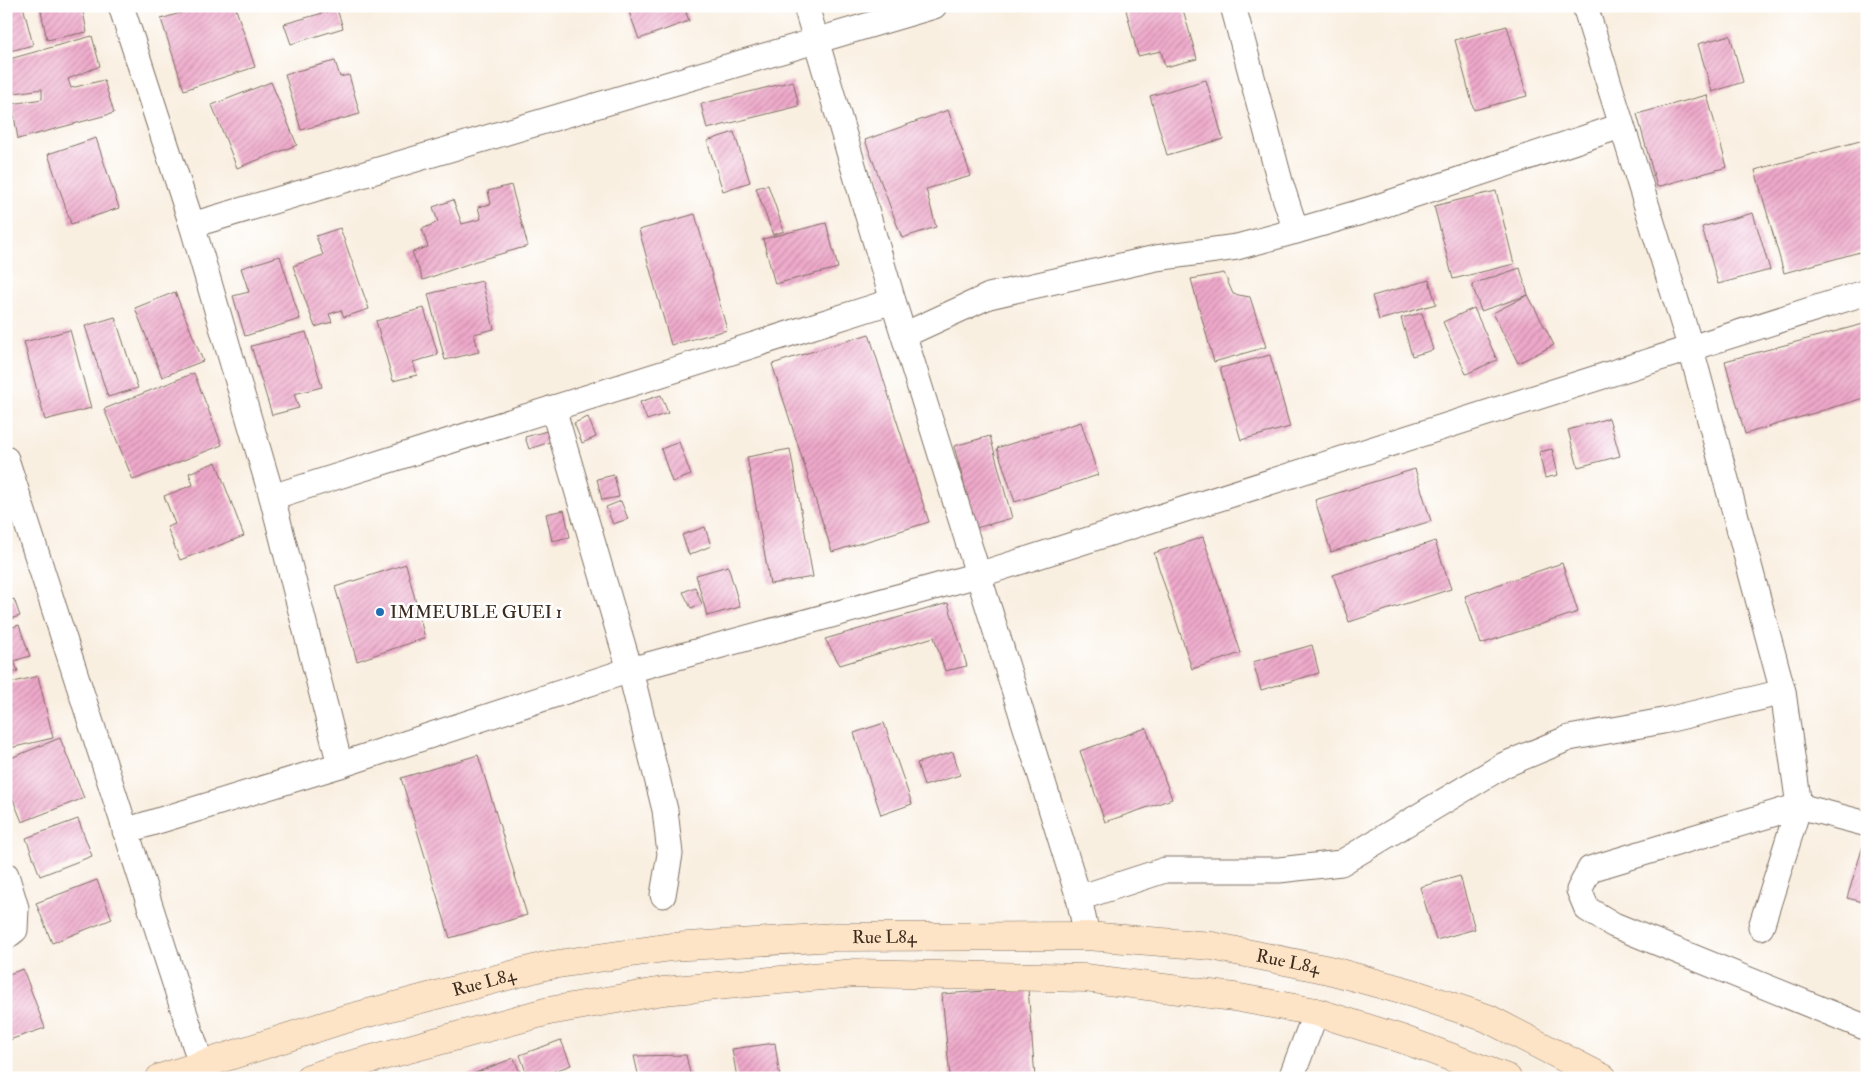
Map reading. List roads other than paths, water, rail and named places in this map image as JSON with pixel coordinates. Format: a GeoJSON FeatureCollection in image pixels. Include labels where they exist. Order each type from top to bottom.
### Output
{"type":"FeatureCollection","features":[{"type":"Feature","properties":{"kind":"main road","name":"Rue L84"},"geometry":{"type":"LineString","coordinates":[[160,1078],[342,1020],[545,966],[671,947],[836,937],[1087,936],[1212,946],[1329,970],[1366,980],[1487,1018],[1604,1078]]}},
{"type":"Feature","properties":{"kind":"main road"},"geometry":{"type":"LineString","coordinates":[[310,1078],[346,1066],[549,1011],[663,991],[855,974],[1086,978],[1234,997],[1316,1012],[1402,1039],[1507,1078]]}},
{"type":"Feature","properties":{"kind":"street"},"geometry":{"type":"LineString","coordinates":[[121,6],[192,225],[272,497],[340,765]]}},
{"type":"Feature","properties":{"kind":"street"},"geometry":{"type":"LineString","coordinates":[[806,6],[893,301],[1079,898],[1087,936]]}},
{"type":"Feature","properties":{"kind":"street"},"geometry":{"type":"LineString","coordinates":[[192,225],[934,6]]}},
{"type":"Feature","properties":{"kind":"street"},"geometry":{"type":"LineString","coordinates":[[1233,6],[1281,184],[1296,230]]}},
{"type":"Feature","properties":{"kind":"street"},"geometry":{"type":"LineString","coordinates":[[1585,6],[1691,350],[1783,692],[1799,806],[1761,927]]}},
{"type":"Feature","properties":{"kind":"street"},"geometry":{"type":"LineString","coordinates":[[904,335],[989,296],[1156,258],[1237,247],[1368,210],[1621,126]]}},
{"type":"Feature","properties":{"kind":"street"},"geometry":{"type":"LineString","coordinates":[[125,831],[340,765],[630,670],[978,575],[1691,350],[1867,292]]}},
{"type":"Feature","properties":{"kind":"street"},"geometry":{"type":"LineString","coordinates":[[272,497],[893,301]]}},
{"type":"Feature","properties":{"kind":"street"},"geometry":{"type":"LineString","coordinates":[[553,408],[630,670],[665,810],[670,854],[663,896]]}},
{"type":"Feature","properties":{"kind":"street"},"geometry":{"type":"LineString","coordinates":[[6,458],[201,1064]]}},
{"type":"Feature","properties":{"kind":"street"},"geometry":{"type":"LineString","coordinates":[[1079,898],[1165,870],[1279,870],[1341,863],[1504,765],[1569,738],[1663,722],[1783,692]]}},
{"type":"Feature","properties":{"kind":"street"},"geometry":{"type":"LineString","coordinates":[[1867,824],[1799,806],[1590,869],[1579,890],[1588,910],[1614,925],[1867,1028]]}},
{"type":"Feature","properties":{"kind":"street"},"geometry":{"type":"LineString","coordinates":[[6,875],[16,908],[14,930],[6,937]]}},
{"type":"Feature","properties":{"kind":"street"},"geometry":{"type":"LineString","coordinates":[[1291,1078],[1316,1012]]}},
{"type":"Feature","properties":{"kind":"place","name":"IMMEUBLE GUEI 1"},"geometry":{"type":"Point","coordinates":[380,612]}}]}
